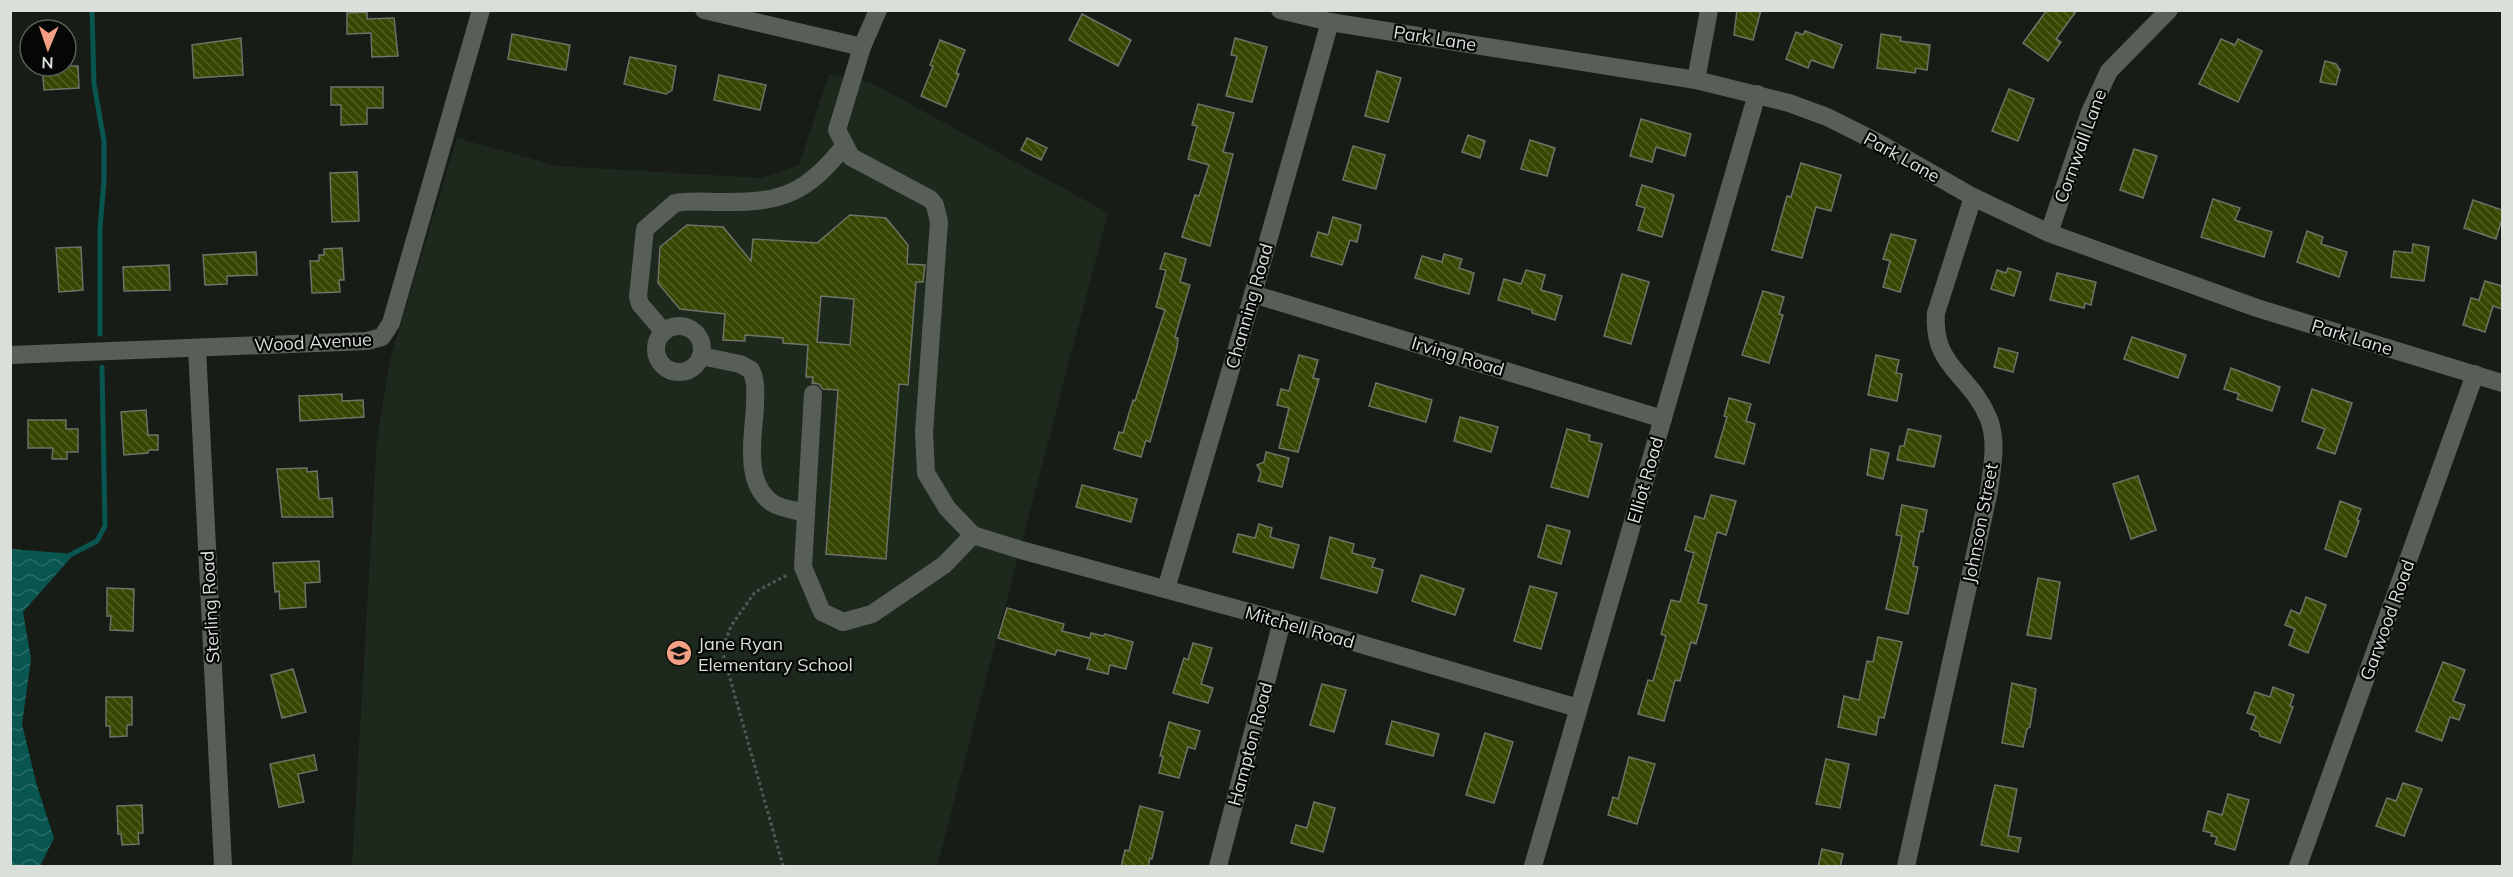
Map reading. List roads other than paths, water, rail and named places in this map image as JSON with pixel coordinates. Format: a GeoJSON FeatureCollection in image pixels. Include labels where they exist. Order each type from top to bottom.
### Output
{"type":"FeatureCollection","features":[{"type":"Feature","properties":{"kind":"street","name":"Wood Avenue"},"geometry":{"type":"LineString","coordinates":[[10,355],[367,341],[382,337],[391,323],[481,10]]}},
{"type":"Feature","properties":{"kind":"street"},"geometry":{"type":"LineString","coordinates":[[704,10],[862,47]]}},
{"type":"Feature","properties":{"kind":"street"},"geometry":{"type":"LineString","coordinates":[[813,394],[803,567],[822,612],[843,622],[872,614],[944,565],[973,535],[946,508],[926,473],[924,432],[939,222],[935,205],[930,199],[851,157],[837,130],[862,47],[878,10]]}},
{"type":"Feature","properties":{"kind":"street","name":"Park Lane"},"geometry":{"type":"LineString","coordinates":[[1280,10],[1330,22],[1696,80],[1756,94],[1827,117],[1877,142],[1973,197],[2049,233],[2258,308],[2502,383]]}},
{"type":"Feature","properties":{"kind":"street"},"geometry":{"type":"LineString","coordinates":[[1696,80],[1709,10]]}},
{"type":"Feature","properties":{"kind":"street","name":"Cornwall Lane"},"geometry":{"type":"LineString","coordinates":[[2049,233],[2090,112],[2109,71],[2169,10]]}},
{"type":"Feature","properties":{"kind":"street","name":"Channing Road"},"geometry":{"type":"LineString","coordinates":[[1166,589],[1330,22]]}},
{"type":"Feature","properties":{"kind":"street","name":"Elliot Road"},"geometry":{"type":"LineString","coordinates":[[1533,867],[1756,94]]}},
{"type":"Feature","properties":{"kind":"street"},"geometry":{"type":"LineString","coordinates":[[664,332],[640,304],[638,297],[645,229],[675,203],[759,202],[790,194],[812,181],[845,145]]}},
{"type":"Feature","properties":{"kind":"street","name":"Johnson Street"},"geometry":{"type":"LineString","coordinates":[[1906,867],[1987,502],[1991,471],[1993,434],[1988,418],[1980,402],[1942,354],[1934,329],[1936,313],[1973,197]]}},
{"type":"Feature","properties":{"kind":"street","name":"Irving Road"},"geometry":{"type":"LineString","coordinates":[[1253,294],[1663,419]]}},
{"type":"Feature","properties":{"kind":"street"},"geometry":{"type":"LineString","coordinates":[[680,326],[694,332],[702,344],[701,356],[696,366],[690,370],[675,372],[661,365],[656,350],[657,343],[664,332],[680,326]]}},
{"type":"Feature","properties":{"kind":"street","name":"Sterling Road"},"geometry":{"type":"LineString","coordinates":[[197,348],[223,867]]}},
{"type":"Feature","properties":{"kind":"street"},"geometry":{"type":"LineString","coordinates":[[701,356],[740,364],[751,370],[756,386],[752,454],[757,482],[776,506],[806,513]]}},
{"type":"Feature","properties":{"kind":"street","name":"Garwood Road"},"geometry":{"type":"LineString","coordinates":[[2298,867],[2475,374]]}},
{"type":"Feature","properties":{"kind":"street","name":"Mitchell Road"},"geometry":{"type":"LineString","coordinates":[[973,535],[1282,621],[1578,708]]}},
{"type":"Feature","properties":{"kind":"street","name":"Hampton Road"},"geometry":{"type":"LineString","coordinates":[[1218,867],[1282,621]]}},
{"type":"Feature","properties":{"kind":"water"},"geometry":{"type":"Polygon","coordinates":[[[11,549],[74,554],[23,612],[31,659],[22,724],[37,786],[54,838],[40,866],[11,866],[11,549]]]}},
{"type":"Feature","properties":{"kind":"waterway"},"geometry":{"type":"LineString","coordinates":[[92,10],[94,84],[104,141],[104,181],[100,228],[100,334]]}},
{"type":"Feature","properties":{"kind":"waterway"},"geometry":{"type":"LineString","coordinates":[[68,556],[97,541],[105,526],[102,367]]}},
{"type":"Feature","properties":{"kind":"place","name":"Jane Ryan Elementary School"},"geometry":{"type":"Point","coordinates":[679,653]}}]}
